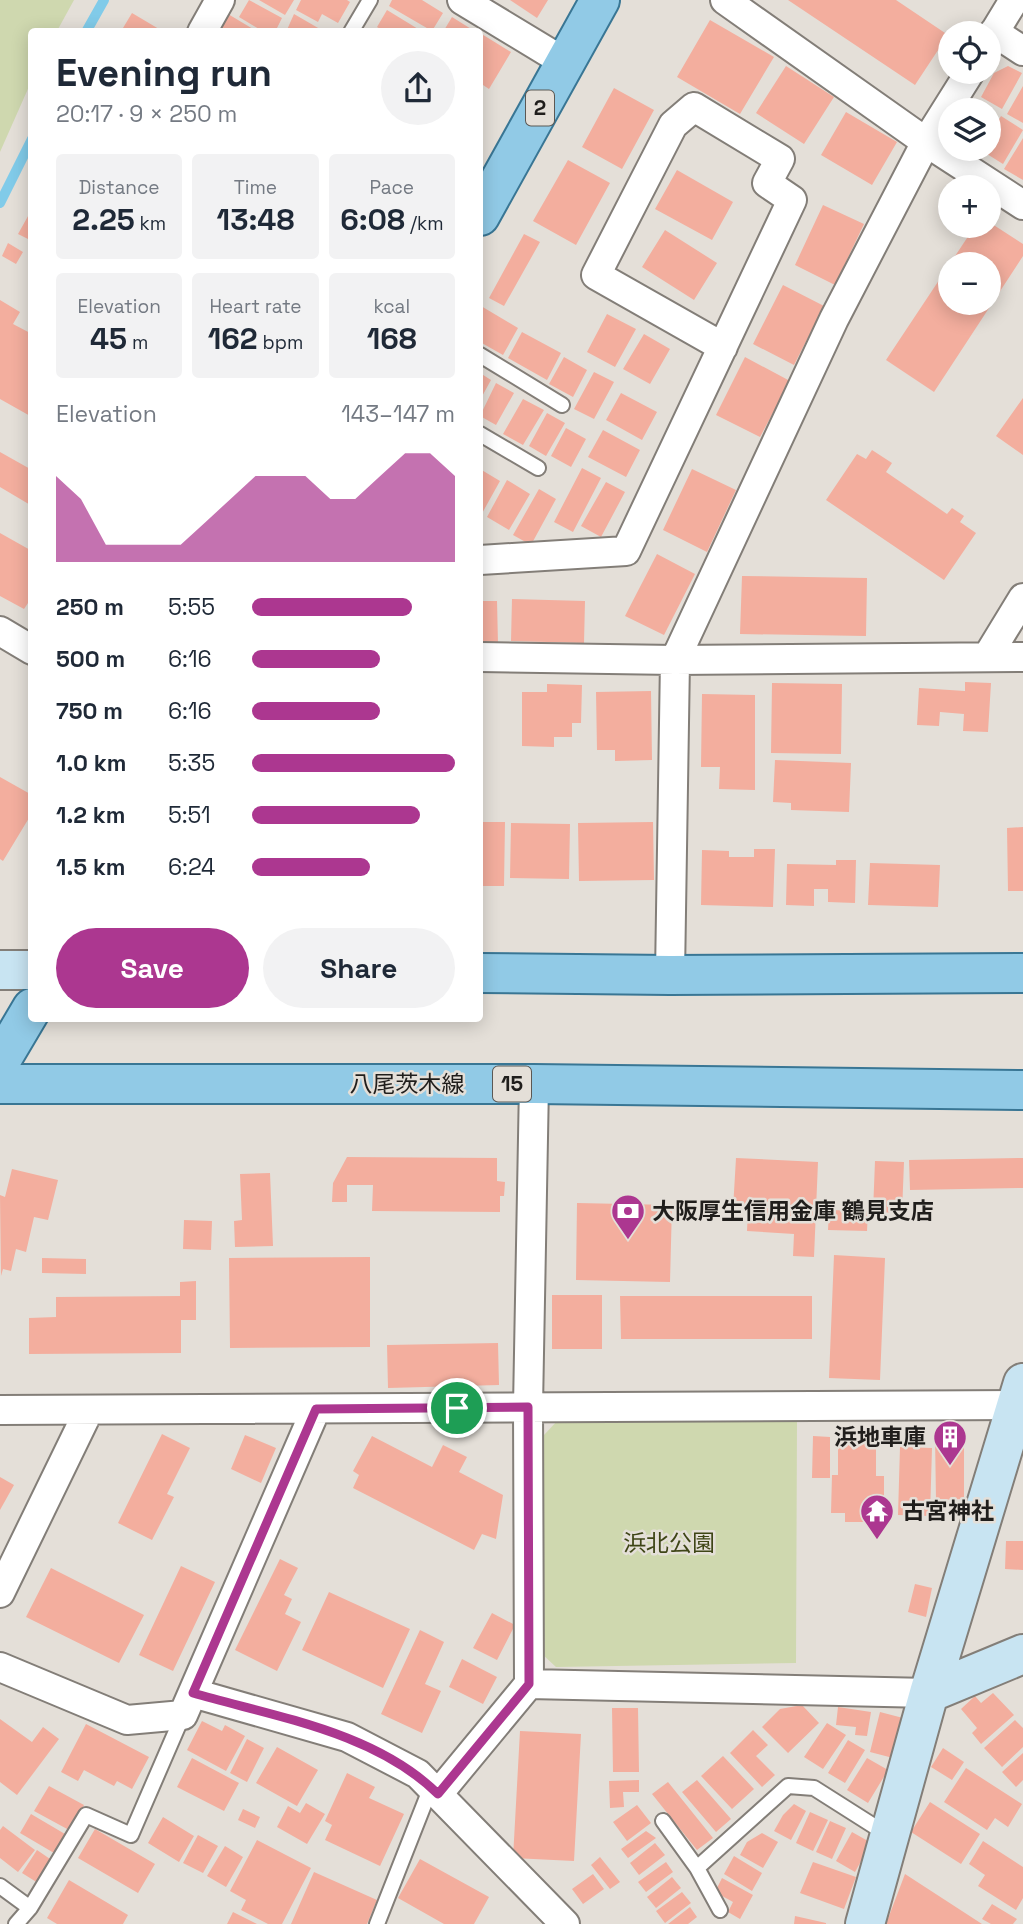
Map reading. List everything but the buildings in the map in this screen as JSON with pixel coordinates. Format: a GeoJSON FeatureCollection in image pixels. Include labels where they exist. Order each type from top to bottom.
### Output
{"type":"FeatureCollection","features":[{"type":"Feature","properties":{"kind":"main road","name":"2"},"geometry":{"type":"LineString","coordinates":[[483,211],[600,0]]}},
{"type":"Feature","properties":{"kind":"main road"},"geometry":{"type":"LineString","coordinates":[[483,973],[1023,973]]}},
{"type":"Feature","properties":{"kind":"main road"},"geometry":{"type":"LineString","coordinates":[[0,1062],[28,1015]]}},
{"type":"Feature","properties":{"kind":"main road","name":"八尾茨木線"},"geometry":{"type":"LineString","coordinates":[[0,1084],[534,1084],[1023,1090]]}},
{"type":"Feature","properties":{"kind":"street"},"geometry":{"type":"LineString","coordinates":[[204,28],[220,0]]}},
{"type":"Feature","properties":{"kind":"street"},"geometry":{"type":"LineString","coordinates":[[462,0],[566,63]]}},
{"type":"Feature","properties":{"kind":"street"},"geometry":{"type":"LineString","coordinates":[[725,0],[926,142],[1023,205]]}},
{"type":"Feature","properties":{"kind":"street"},"geometry":{"type":"LineString","coordinates":[[1001,21],[1014,0]]}},
{"type":"Feature","properties":{"kind":"street"},"geometry":{"type":"LineString","coordinates":[[1001,41],[1023,51]]}},
{"type":"Feature","properties":{"kind":"street"},"geometry":{"type":"LineString","coordinates":[[670,975],[675,660],[822,342],[926,142],[962,84]]}},
{"type":"Feature","properties":{"kind":"street"},"geometry":{"type":"LineString","coordinates":[[483,560],[626,551],[723,347],[792,200],[767,183],[780,159],[694,107],[673,125],[596,275],[723,347]]}},
{"type":"Feature","properties":{"kind":"street"},"geometry":{"type":"LineString","coordinates":[[987,657],[1023,598]]}},
{"type":"Feature","properties":{"kind":"street"},"geometry":{"type":"LineString","coordinates":[[0,631],[28,648]]}},
{"type":"Feature","properties":{"kind":"street"},"geometry":{"type":"LineString","coordinates":[[483,657],[675,660],[1023,657]]}},
{"type":"Feature","properties":{"kind":"street"},"geometry":{"type":"LineString","coordinates":[[0,970],[28,970]]}},
{"type":"Feature","properties":{"kind":"street"},"geometry":{"type":"LineString","coordinates":[[434,1791],[529,1684],[528,1407],[534,1084]]}},
{"type":"Feature","properties":{"kind":"street"},"geometry":{"type":"LineString","coordinates":[[0,1410],[528,1407],[1021,1398],[929,1693],[865,1924]]}},
{"type":"Feature","properties":{"kind":"street"},"geometry":{"type":"LineString","coordinates":[[188,1704],[316,1409]]}},
{"type":"Feature","properties":{"kind":"street"},"geometry":{"type":"LineString","coordinates":[[0,1593],[89,1410]]}},
{"type":"Feature","properties":{"kind":"street"},"geometry":{"type":"LineString","coordinates":[[529,1684],[929,1693],[1023,1654]]}},
{"type":"Feature","properties":{"kind":"street"},"geometry":{"type":"LineString","coordinates":[[0,1667],[127,1720],[188,1704],[347,1737],[418,1774],[565,1924]]}},
{"type":"Feature","properties":{"kind":"lane"},"geometry":{"type":"LineString","coordinates":[[353,28],[370,0]]}},
{"type":"Feature","properties":{"kind":"lane"},"geometry":{"type":"LineString","coordinates":[[483,357],[562,405]]}},
{"type":"Feature","properties":{"kind":"lane"},"geometry":{"type":"LineString","coordinates":[[483,436],[538,468]]}},
{"type":"Feature","properties":{"kind":"lane"},"geometry":{"type":"LineString","coordinates":[[16,1924],[30,1908],[86,1815],[131,1835],[188,1704]]}},
{"type":"Feature","properties":{"kind":"lane"},"geometry":{"type":"LineString","coordinates":[[697,1868],[788,1786],[814,1788],[890,1836]]}},
{"type":"Feature","properties":{"kind":"lane"},"geometry":{"type":"LineString","coordinates":[[377,1924],[434,1791]]}},
{"type":"Feature","properties":{"kind":"lane"},"geometry":{"type":"LineString","coordinates":[[663,1821],[697,1868],[720,1910]]}},
{"type":"Feature","properties":{"kind":"lane"},"geometry":{"type":"LineString","coordinates":[[0,1886],[30,1908]]}},
{"type":"Feature","properties":{"kind":"green space"},"geometry":{"type":"Polygon","coordinates":[[[0,0],[74,0],[59,28],[28,28],[28,89],[0,152],[0,0]]]}},
{"type":"Feature","properties":{"kind":"green space","name":"浜北公園"},"geometry":{"type":"Polygon","coordinates":[[[559,1419],[797,1421],[796,1663],[556,1667],[541,1653],[544,1435],[559,1419]]]}},
{"type":"Feature","properties":{"kind":"waterway"},"geometry":{"type":"LineString","coordinates":[[88,28],[104,0]]}},
{"type":"Feature","properties":{"kind":"waterway"},"geometry":{"type":"LineString","coordinates":[[0,203],[28,147]]}},
{"type":"Feature","properties":{"kind":"place","name":"大阪厚生信用金庫 鶴見支店"},"geometry":{"type":"Point","coordinates":[628,1241]}},
{"type":"Feature","properties":{"kind":"place","name":"浜地車庫"},"geometry":{"type":"Point","coordinates":[950,1467]}},
{"type":"Feature","properties":{"kind":"place","name":"古宮神社"},"geometry":{"type":"Point","coordinates":[877,1541]}},
{"type":"Feature","properties":{"kind":"route"},"geometry":{"type":"LineString","coordinates":[[528,1407],[529,1684],[438,1794],[418,1774],[347,1737],[193,1693],[316,1409],[457,1408],[528,1407]]}}]}
